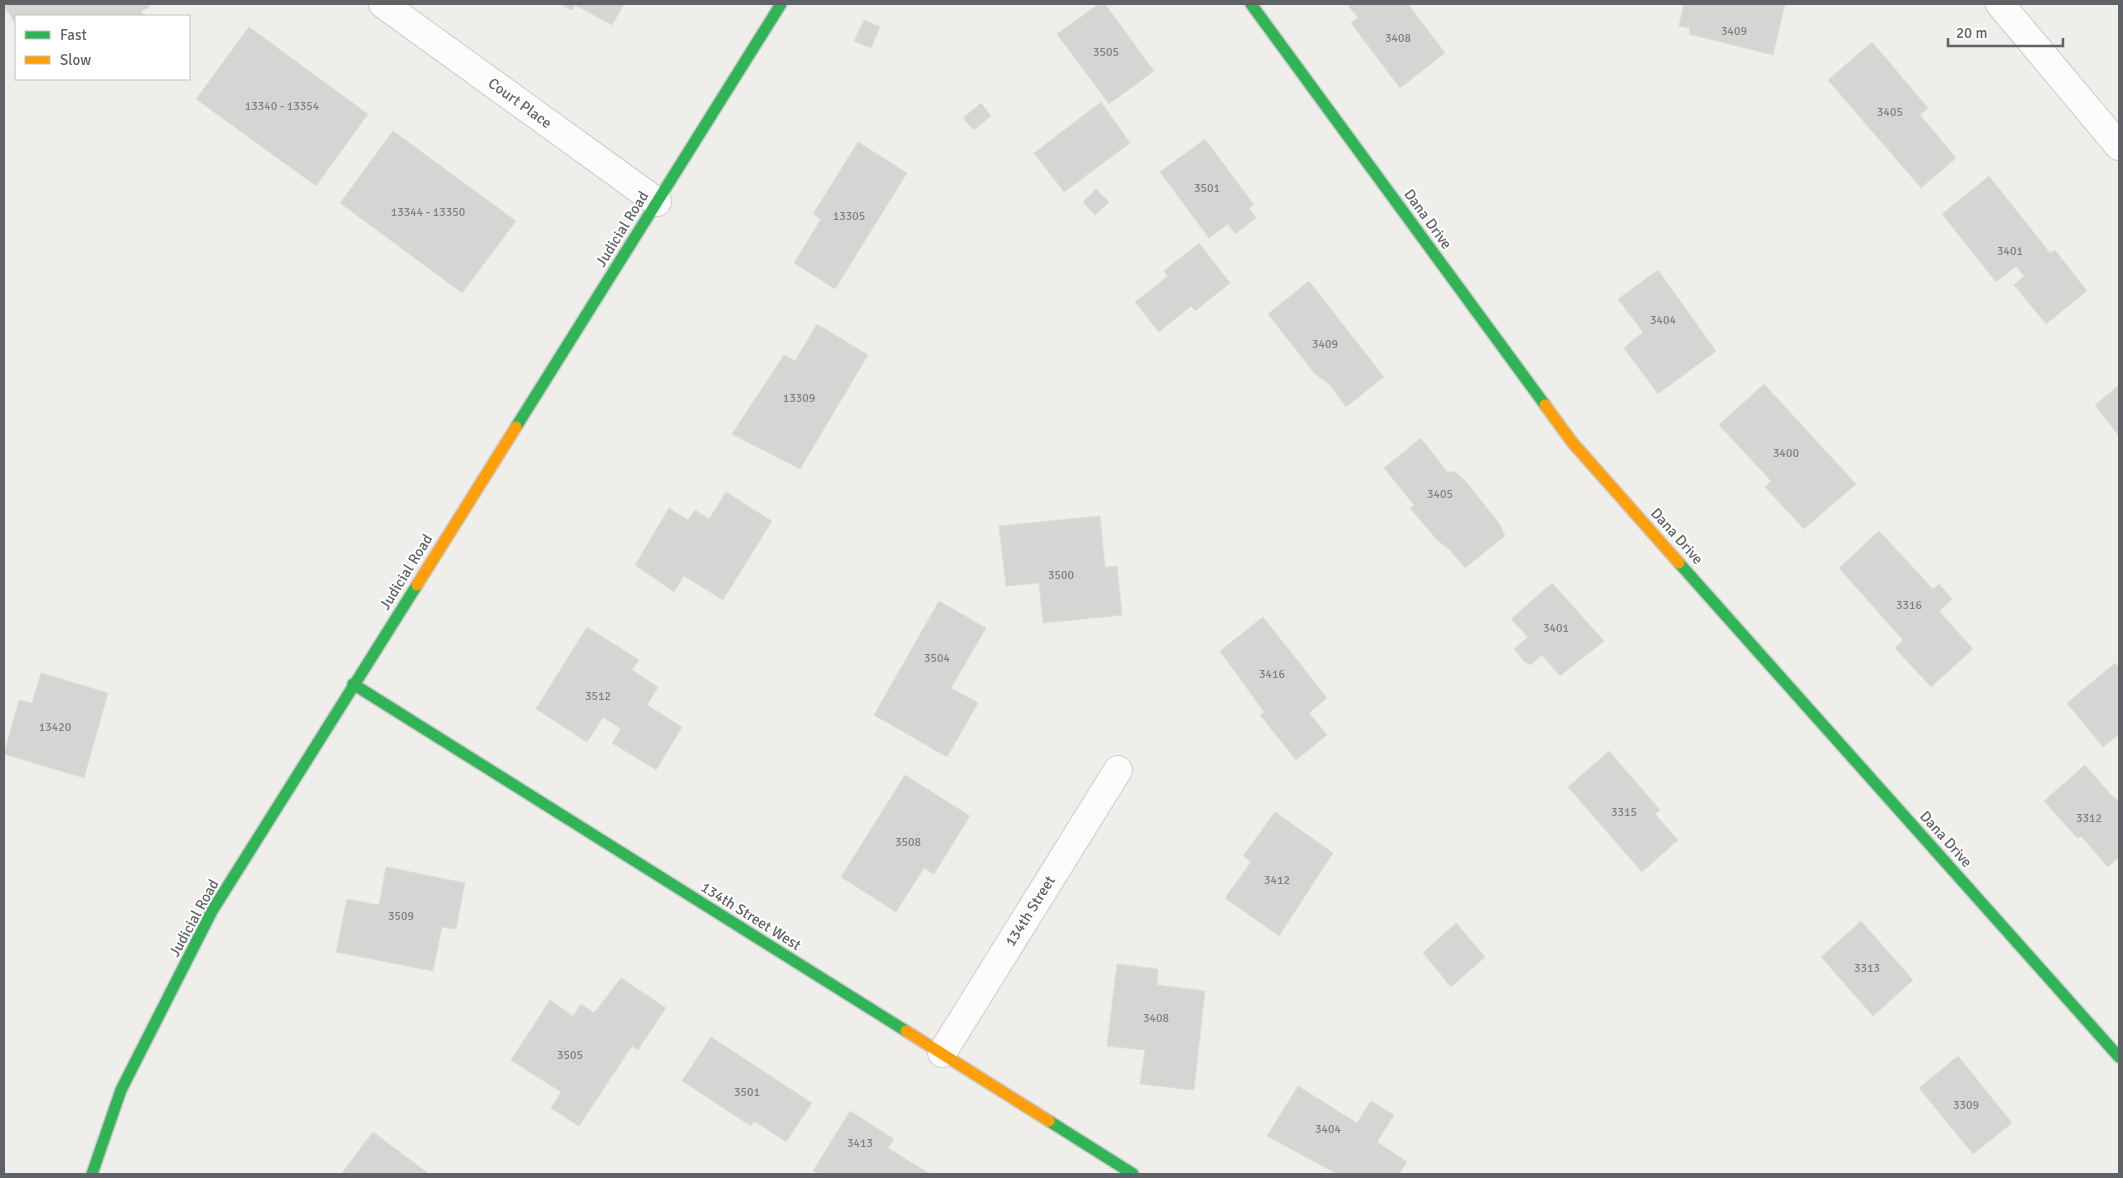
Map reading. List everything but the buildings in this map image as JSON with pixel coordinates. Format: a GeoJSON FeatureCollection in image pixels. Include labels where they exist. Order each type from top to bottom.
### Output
{"type":"FeatureCollection","features":[{"type":"Feature","properties":{"kind":"street","name":"Court Place"},"geometry":{"type":"LineString","coordinates":[[383,4],[657,202]]}},
{"type":"Feature","properties":{"kind":"street","name":"Judicial Road"},"geometry":{"type":"LineString","coordinates":[[92,1174],[121,1090],[212,911],[781,4]]}},
{"type":"Feature","properties":{"kind":"street","name":"Dana Drive"},"geometry":{"type":"LineString","coordinates":[[1251,4],[1572,442],[2119,1057]]}},
{"type":"Feature","properties":{"kind":"street"},"geometry":{"type":"LineString","coordinates":[[2000,4],[2119,146]]}},
{"type":"Feature","properties":{"kind":"street","name":"134th Street West"},"geometry":{"type":"LineString","coordinates":[[354,684],[1133,1174]]}},
{"type":"Feature","properties":{"kind":"street","name":"134th Street"},"geometry":{"type":"LineString","coordinates":[[942,1053],[1118,770]]}},
{"type":"Feature","properties":{"kind":"traffic: fast"},"geometry":{"type":"LineString","coordinates":[[516,427],[781,4]]}},
{"type":"Feature","properties":{"kind":"traffic: fast"},"geometry":{"type":"LineString","coordinates":[[1251,4],[1545,405]]}},
{"type":"Feature","properties":{"kind":"traffic: fast"},"geometry":{"type":"LineString","coordinates":[[1679,563],[2119,1057]]}},
{"type":"Feature","properties":{"kind":"traffic: fast"},"geometry":{"type":"LineString","coordinates":[[92,1174],[121,1090],[212,911],[417,585]]}},
{"type":"Feature","properties":{"kind":"traffic: fast"},"geometry":{"type":"LineString","coordinates":[[353,684],[906,1031]]}},
{"type":"Feature","properties":{"kind":"traffic: fast"},"geometry":{"type":"LineString","coordinates":[[1049,1121],[1133,1174]]}},
{"type":"Feature","properties":{"kind":"traffic: slow"},"geometry":{"type":"LineString","coordinates":[[1545,405],[1572,442],[1679,563]]}},
{"type":"Feature","properties":{"kind":"traffic: slow"},"geometry":{"type":"LineString","coordinates":[[417,585],[516,427]]}},
{"type":"Feature","properties":{"kind":"traffic: slow"},"geometry":{"type":"LineString","coordinates":[[906,1031],[1049,1121]]}}]}
